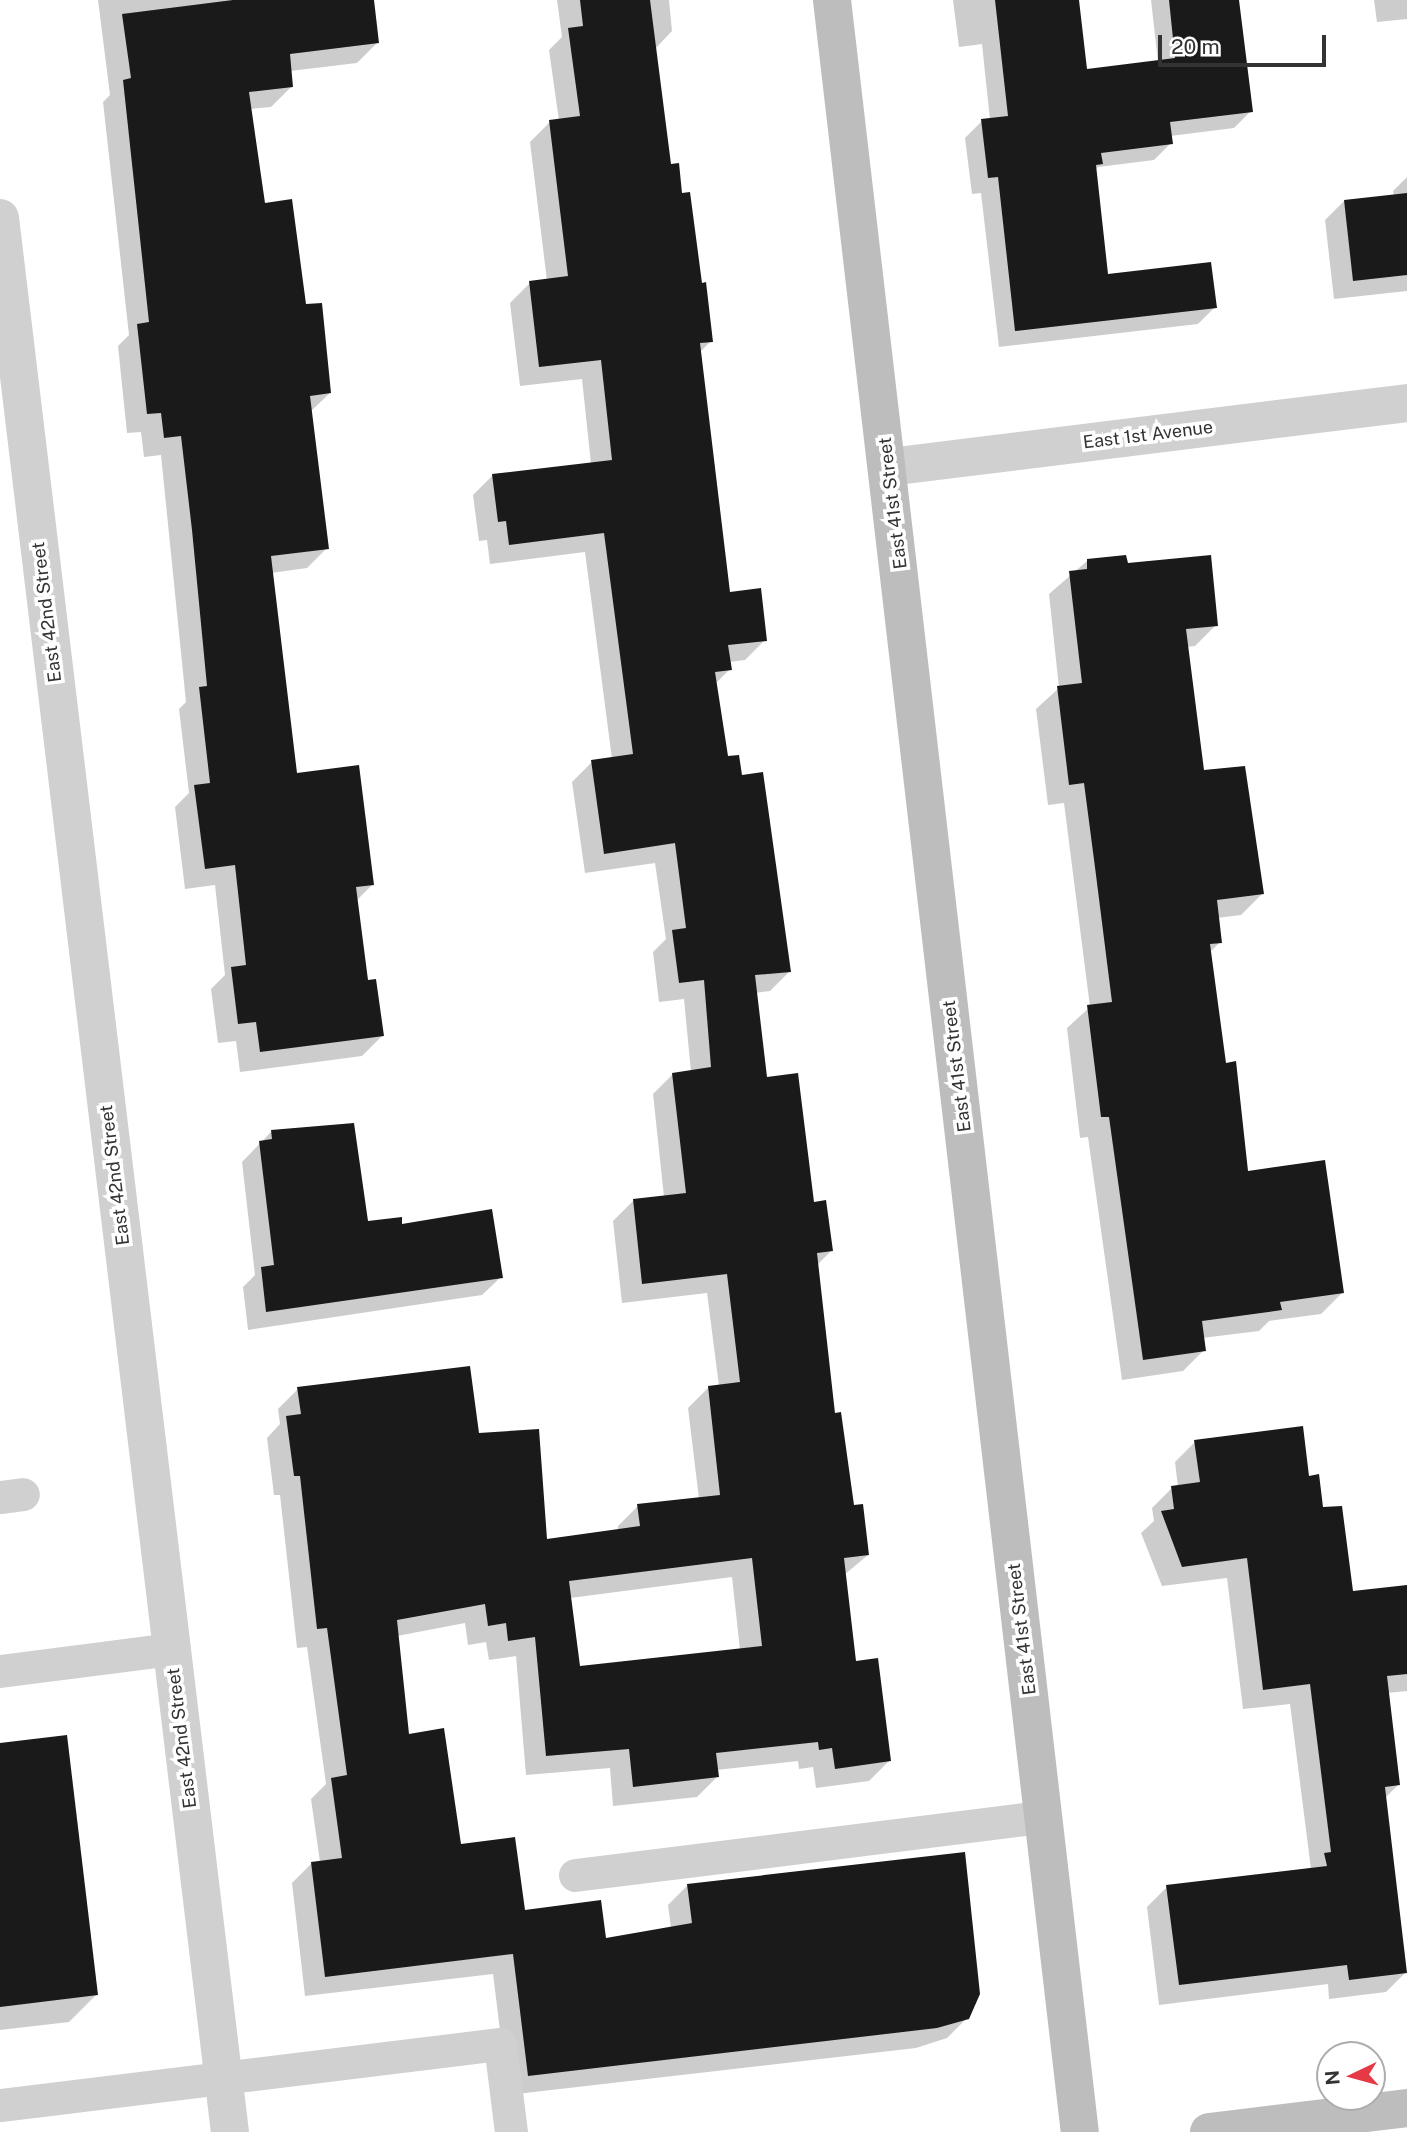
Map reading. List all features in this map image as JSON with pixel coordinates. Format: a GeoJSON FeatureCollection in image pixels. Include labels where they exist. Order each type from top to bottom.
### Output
{"type":"FeatureCollection","features":[{"type":"Feature","properties":{"kind":"street","name":"East 41st Street"},"geometry":{"type":"LineString","coordinates":[[832,0],[889,467],[1080,2132]]}},
{"type":"Feature","properties":{"kind":"street","name":"East 42nd Street"},"geometry":{"type":"LineString","coordinates":[[0,218],[230,2132]]}},
{"type":"Feature","properties":{"kind":"street","name":"East 1st Avenue"},"geometry":{"type":"LineString","coordinates":[[889,467],[1407,403]]}},
{"type":"Feature","properties":{"kind":"street"},"geometry":{"type":"LineString","coordinates":[[1209,2132],[1386,2118]]}},
{"type":"Feature","properties":{"kind":"lane"},"geometry":{"type":"LineString","coordinates":[[0,1671],[171,1649]]}},
{"type":"Feature","properties":{"kind":"lane"},"geometry":{"type":"LineString","coordinates":[[575,1875],[1043,1817]]}},
{"type":"Feature","properties":{"kind":"lane"},"geometry":{"type":"LineString","coordinates":[[0,2105],[500,2044],[510,2132]]}},
{"type":"Feature","properties":{"kind":"building"},"geometry":{"type":"Polygon","coordinates":[[[233,0],[374,0],[379,43],[290,54],[293,87],[249,92],[265,203],[292,199],[306,304],[322,303],[331,393],[310,396],[329,549],[271,556],[297,773],[359,765],[374,885],[356,887],[368,980],[376,979],[384,1036],[260,1052],[256,1022],[238,1024],[231,967],[246,965],[235,865],[205,869],[194,785],[210,783],[199,687],[207,686],[192,530],[181,436],[164,438],[161,413],[147,414],[137,324],[149,322],[123,80],[131,78],[122,14],[233,0]]]}},
{"type":"Feature","properties":{"kind":"building"},"geometry":{"type":"Polygon","coordinates":[[[580,0],[650,0],[671,164],[679,163],[682,193],[690,192],[702,283],[706,282],[713,342],[700,343],[730,592],[761,588],[767,641],[728,645],[732,670],[715,672],[728,756],[739,755],[742,775],[763,772],[791,972],[755,975],[767,1077],[798,1073],[814,1202],[826,1200],[833,1251],[817,1253],[835,1413],[841,1412],[854,1505],[863,1504],[869,1555],[844,1558],[856,1661],[878,1658],[891,1761],[835,1769],[832,1748],[819,1750],[818,1742],[716,1753],[719,1777],[633,1787],[629,1749],[546,1756],[535,1637],[508,1641],[506,1623],[488,1626],[485,1604],[397,1620],[409,1734],[444,1728],[461,1844],[515,1837],[525,1910],[601,1900],[606,1938],[692,1923],[687,1884],[965,1852],[980,1994],[969,2019],[937,2028],[528,2076],[513,1954],[325,1977],[311,1862],[342,1858],[331,1778],[347,1775],[327,1628],[317,1629],[300,1476],[294,1476],[286,1416],[301,1414],[297,1387],[470,1366],[479,1433],[539,1429],[547,1539],[640,1526],[637,1504],[720,1495],[708,1386],[740,1382],[727,1274],[642,1284],[633,1199],[686,1193],[672,1073],[711,1067],[704,980],[679,983],[672,930],[686,928],[675,843],[604,854],[591,760],[633,754],[604,533],[509,545],[506,521],[498,522],[492,474],[612,460],[601,360],[539,367],[529,281],[568,276],[549,120],[580,116],[568,28],[583,26],[580,0]],[[752,1558],[569,1581],[580,1666],[762,1646],[752,1558]]]}},
{"type":"Feature","properties":{"kind":"building"},"geometry":{"type":"Polygon","coordinates":[[[995,0],[1079,0],[1087,69],[1175,58],[1169,0],[1239,0],[1253,112],[1170,122],[1173,144],[1101,153],[1103,164],[1096,165],[1108,274],[1211,262],[1217,308],[1015,331],[998,177],[988,178],[981,119],[1008,116],[995,0]]]}},
{"type":"Feature","properties":{"kind":"building"},"geometry":{"type":"Polygon","coordinates":[[[1407,193],[1407,275],[1353,281],[1344,200],[1407,193]]]}},
{"type":"Feature","properties":{"kind":"building"},"geometry":{"type":"Polygon","coordinates":[[[1126,555],[1128,563],[1211,555],[1218,626],[1186,629],[1204,770],[1245,766],[1264,894],[1217,900],[1222,943],[1210,944],[1226,1063],[1236,1061],[1248,1171],[1325,1160],[1344,1293],[1280,1302],[1282,1310],[1202,1321],[1206,1351],[1143,1360],[1109,1117],[1101,1117],[1087,1005],[1112,1002],[1096,875],[1084,783],[1069,785],[1057,686],[1082,683],[1069,571],[1087,569],[1087,559],[1126,555]]]}},
{"type":"Feature","properties":{"kind":"building"},"geometry":{"type":"Polygon","coordinates":[[[354,1123],[368,1221],[402,1217],[402,1224],[492,1209],[503,1278],[266,1312],[261,1267],[274,1265],[259,1141],[272,1139],[271,1130],[354,1123]]]}},
{"type":"Feature","properties":{"kind":"building"},"geometry":{"type":"Polygon","coordinates":[[[1303,1426],[1309,1476],[1319,1474],[1323,1507],[1342,1506],[1353,1591],[1407,1585],[1407,1674],[1387,1676],[1400,1785],[1385,1787],[1407,1973],[1349,1980],[1347,1965],[1179,1985],[1166,1885],[1327,1866],[1324,1853],[1331,1852],[1310,1684],[1263,1690],[1247,1558],[1182,1567],[1161,1511],[1174,1509],[1171,1486],[1200,1482],[1194,1440],[1303,1426]]]}},
{"type":"Feature","properties":{"kind":"building"},"geometry":{"type":"Polygon","coordinates":[[[67,1735],[98,1995],[0,2007],[0,1743],[67,1735]]]}}]}
